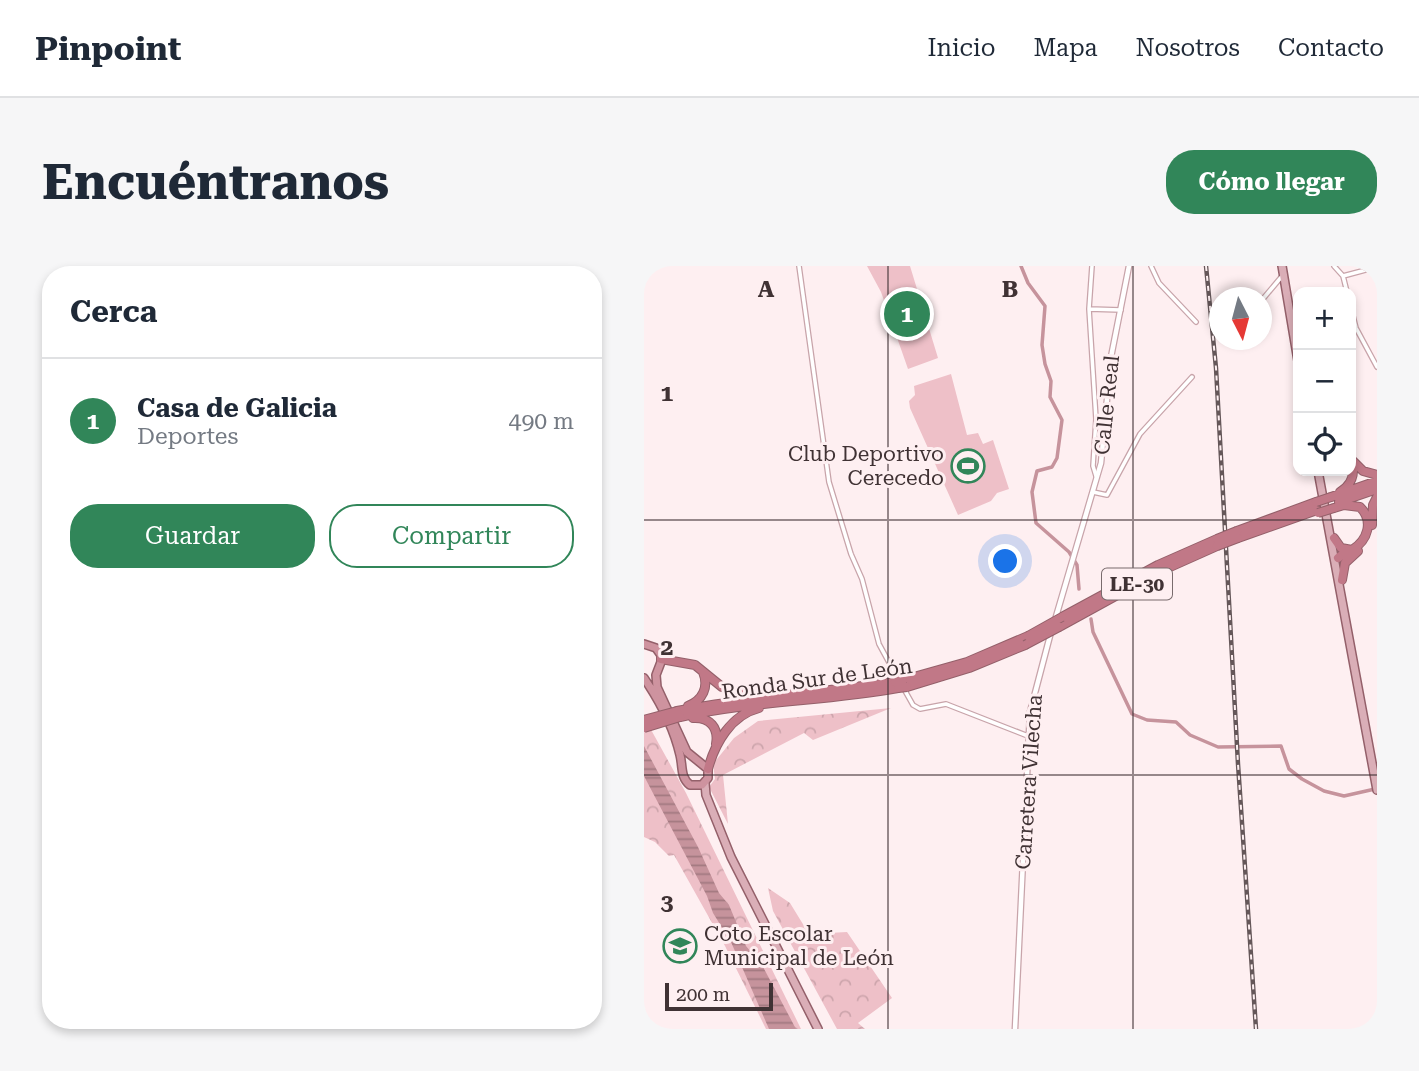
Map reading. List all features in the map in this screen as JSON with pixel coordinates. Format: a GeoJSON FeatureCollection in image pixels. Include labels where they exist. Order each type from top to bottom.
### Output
{"type":"FeatureCollection","features":[{"type":"Feature","properties":{"kind":"highway"},"geometry":{"type":"LineString","coordinates":[[1356,465],[1363,471],[1377,475]]}},
{"type":"Feature","properties":{"kind":"highway"},"geometry":{"type":"LineString","coordinates":[[1323,506],[1350,483],[1353,476]]}},
{"type":"Feature","properties":{"kind":"highway","name":"Ronda Sur de León"},"geometry":{"type":"LineString","coordinates":[[1323,506],[1377,481]]}},
{"type":"Feature","properties":{"kind":"highway","name":"Ronda Sur de León"},"geometry":{"type":"LineString","coordinates":[[1026,640],[1062,617],[1158,565],[1237,534],[1377,488]]}},
{"type":"Feature","properties":{"kind":"highway"},"geometry":{"type":"LineString","coordinates":[[1344,556],[1357,551],[1369,536],[1373,505],[1377,497]]}},
{"type":"Feature","properties":{"kind":"highway"},"geometry":{"type":"LineString","coordinates":[[1323,506],[1360,507],[1368,519],[1364,539],[1344,556]]}},
{"type":"Feature","properties":{"kind":"highway"},"geometry":{"type":"LineString","coordinates":[[1334,538],[1344,556],[1342,580]]}},
{"type":"Feature","properties":{"kind":"highway","name":"Ronda Sur de León"},"geometry":{"type":"LineString","coordinates":[[644,720],[746,706],[835,698],[901,684],[1059,627],[1217,542]]}},
{"type":"Feature","properties":{"kind":"highway"},"geometry":{"type":"LineString","coordinates":[[644,644],[656,648],[659,665],[656,683],[660,695],[687,752],[702,764],[708,776],[705,783],[695,787],[684,779],[678,748],[666,718],[644,677],[659,665],[672,661],[691,663],[722,687],[741,694],[766,696]]}},
{"type":"Feature","properties":{"kind":"highway"},"geometry":{"type":"LineString","coordinates":[[679,716],[702,696],[706,686],[701,669]]}},
{"type":"Feature","properties":{"kind":"highway","name":"Ronda Sur de León"},"geometry":{"type":"LineString","coordinates":[[644,728],[679,716],[766,696],[901,684]]}},
{"type":"Feature","properties":{"kind":"highway"},"geometry":{"type":"LineString","coordinates":[[702,764],[732,722],[745,712],[835,698]]}},
{"type":"Feature","properties":{"kind":"highway"},"geometry":{"type":"LineString","coordinates":[[679,716],[710,721],[716,729],[718,739],[716,747],[702,764],[686,764],[683,771]]}},
{"type":"Feature","properties":{"kind":"main road"},"geometry":{"type":"LineString","coordinates":[[1284,271],[1293,309]]}},
{"type":"Feature","properties":{"kind":"main road"},"geometry":{"type":"LineString","coordinates":[[1284,271],[1293,319]]}},
{"type":"Feature","properties":{"kind":"main road"},"geometry":{"type":"LineString","coordinates":[[1320,476],[1323,506],[1377,789]]}},
{"type":"Feature","properties":{"kind":"main road"},"geometry":{"type":"LineString","coordinates":[[1321,476],[1334,538]]}},
{"type":"Feature","properties":{"kind":"main road"},"geometry":{"type":"LineString","coordinates":[[1327,522],[1344,556],[1341,596]]}},
{"type":"Feature","properties":{"kind":"main road"},"geometry":{"type":"LineString","coordinates":[[1342,580],[1351,646]]}},
{"type":"Feature","properties":{"kind":"main road"},"geometry":{"type":"LineString","coordinates":[[705,783],[706,795],[731,857],[816,1029]]}},
{"type":"Feature","properties":{"kind":"main road"},"geometry":{"type":"LineString","coordinates":[[695,787],[700,793],[737,883],[816,1029]]}},
{"type":"Feature","properties":{"kind":"street"},"geometry":{"type":"LineString","coordinates":[[799,266],[829,482],[850,554],[862,579],[878,644],[913,705],[925,709],[946,704],[1028,737]]}},
{"type":"Feature","properties":{"kind":"street"},"geometry":{"type":"LineString","coordinates":[[1092,266],[1088,309],[1096,410],[1093,466],[1097,478]]}},
{"type":"Feature","properties":{"kind":"street","name":"Calle Real"},"geometry":{"type":"LineString","coordinates":[[1078,542],[1100,465],[1111,357],[1129,266]]}},
{"type":"Feature","properties":{"kind":"street"},"geometry":{"type":"LineString","coordinates":[[1151,266],[1159,283],[1196,322]]}},
{"type":"Feature","properties":{"kind":"street"},"geometry":{"type":"LineString","coordinates":[[1334,266],[1343,276],[1346,287]]}},
{"type":"Feature","properties":{"kind":"street"},"geometry":{"type":"LineString","coordinates":[[1343,276],[1376,267],[1377,276]]}},
{"type":"Feature","properties":{"kind":"street"},"geometry":{"type":"LineString","coordinates":[[1272,287],[1284,271]]}},
{"type":"Feature","properties":{"kind":"street"},"geometry":{"type":"LineString","coordinates":[[1088,309],[1121,310]]}},
{"type":"Feature","properties":{"kind":"street"},"geometry":{"type":"LineString","coordinates":[[1356,327],[1377,367]]}},
{"type":"Feature","properties":{"kind":"street"},"geometry":{"type":"LineString","coordinates":[[1093,492],[1107,495],[1140,434],[1192,377]]}},
{"type":"Feature","properties":{"kind":"street"},"geometry":{"type":"LineString","coordinates":[[1094,452],[1095,460],[1100,465]]}},
{"type":"Feature","properties":{"kind":"street"},"geometry":{"type":"LineString","coordinates":[[1093,466],[1100,465]]}},
{"type":"Feature","properties":{"kind":"street","name":"Carretera Vilecha"},"geometry":{"type":"LineString","coordinates":[[1015,1029],[1032,697],[1078,542]]}},
{"type":"Feature","properties":{"kind":"green space"},"geometry":{"type":"Polygon","coordinates":[[[867,266],[910,266],[938,358],[908,369],[881,292],[867,266]]]}},
{"type":"Feature","properties":{"kind":"green space","name":"Club Deportivo Cerecedo"},"geometry":{"type":"Polygon","coordinates":[[[951,374],[967,435],[978,433],[983,444],[993,440],[1009,489],[997,493],[991,501],[958,515],[909,401],[915,395],[914,386],[951,374]]]}},
{"type":"Feature","properties":{"kind":"green space"},"geometry":{"type":"Polygon","coordinates":[[[891,708],[813,740],[804,733],[723,775],[728,824],[709,787],[715,779],[713,764],[734,738],[758,721],[891,708]]]}},
{"type":"Feature","properties":{"kind":"green space"},"geometry":{"type":"Polygon","coordinates":[[[644,717],[686,793],[801,1029],[766,1029],[725,946],[674,855],[669,856],[655,842],[644,837],[644,717]]]}},
{"type":"Feature","properties":{"kind":"green space"},"geometry":{"type":"Polygon","coordinates":[[[768,888],[790,903],[809,934],[847,932],[892,998],[858,1023],[865,1029],[837,1029],[773,911],[768,888]]]}},
{"type":"Feature","properties":{"kind":"shaded area"},"geometry":{"type":"Polygon","coordinates":[[[644,746],[698,847],[719,893],[729,905],[746,946],[762,965],[796,1029],[769,1029],[731,942],[713,913],[707,896],[644,776],[644,746]]]}},
{"type":"Feature","properties":{"kind":"waterway"},"geometry":{"type":"LineString","coordinates":[[1021,266],[1028,283],[1045,306],[1042,345],[1051,381],[1050,397],[1062,420],[1057,458],[1052,467],[1037,471],[1032,492],[1036,523],[1069,552],[1077,565],[1079,589]]}},
{"type":"Feature","properties":{"kind":"waterway"},"geometry":{"type":"LineString","coordinates":[[1091,619],[1093,632],[1132,714],[1147,720],[1176,722],[1190,735],[1218,747],[1281,746],[1289,769],[1324,791],[1344,796],[1375,789]]}},
{"type":"Feature","properties":{"kind":"railway"},"geometry":{"type":"LineString","coordinates":[[1206,266],[1216,368],[1256,1029]]}},
{"type":"Feature","properties":{"kind":"place","name":"Casa de Galicia"},"geometry":{"type":"Point","coordinates":[907,314]}},
{"type":"Feature","properties":{"kind":"place","name":"Club Deportivo Cerecedo"},"geometry":{"type":"Point","coordinates":[968,466]}},
{"type":"Feature","properties":{"kind":"place","name":"Coto Escolar Municipal de León"},"geometry":{"type":"Point","coordinates":[680,946]}}]}
